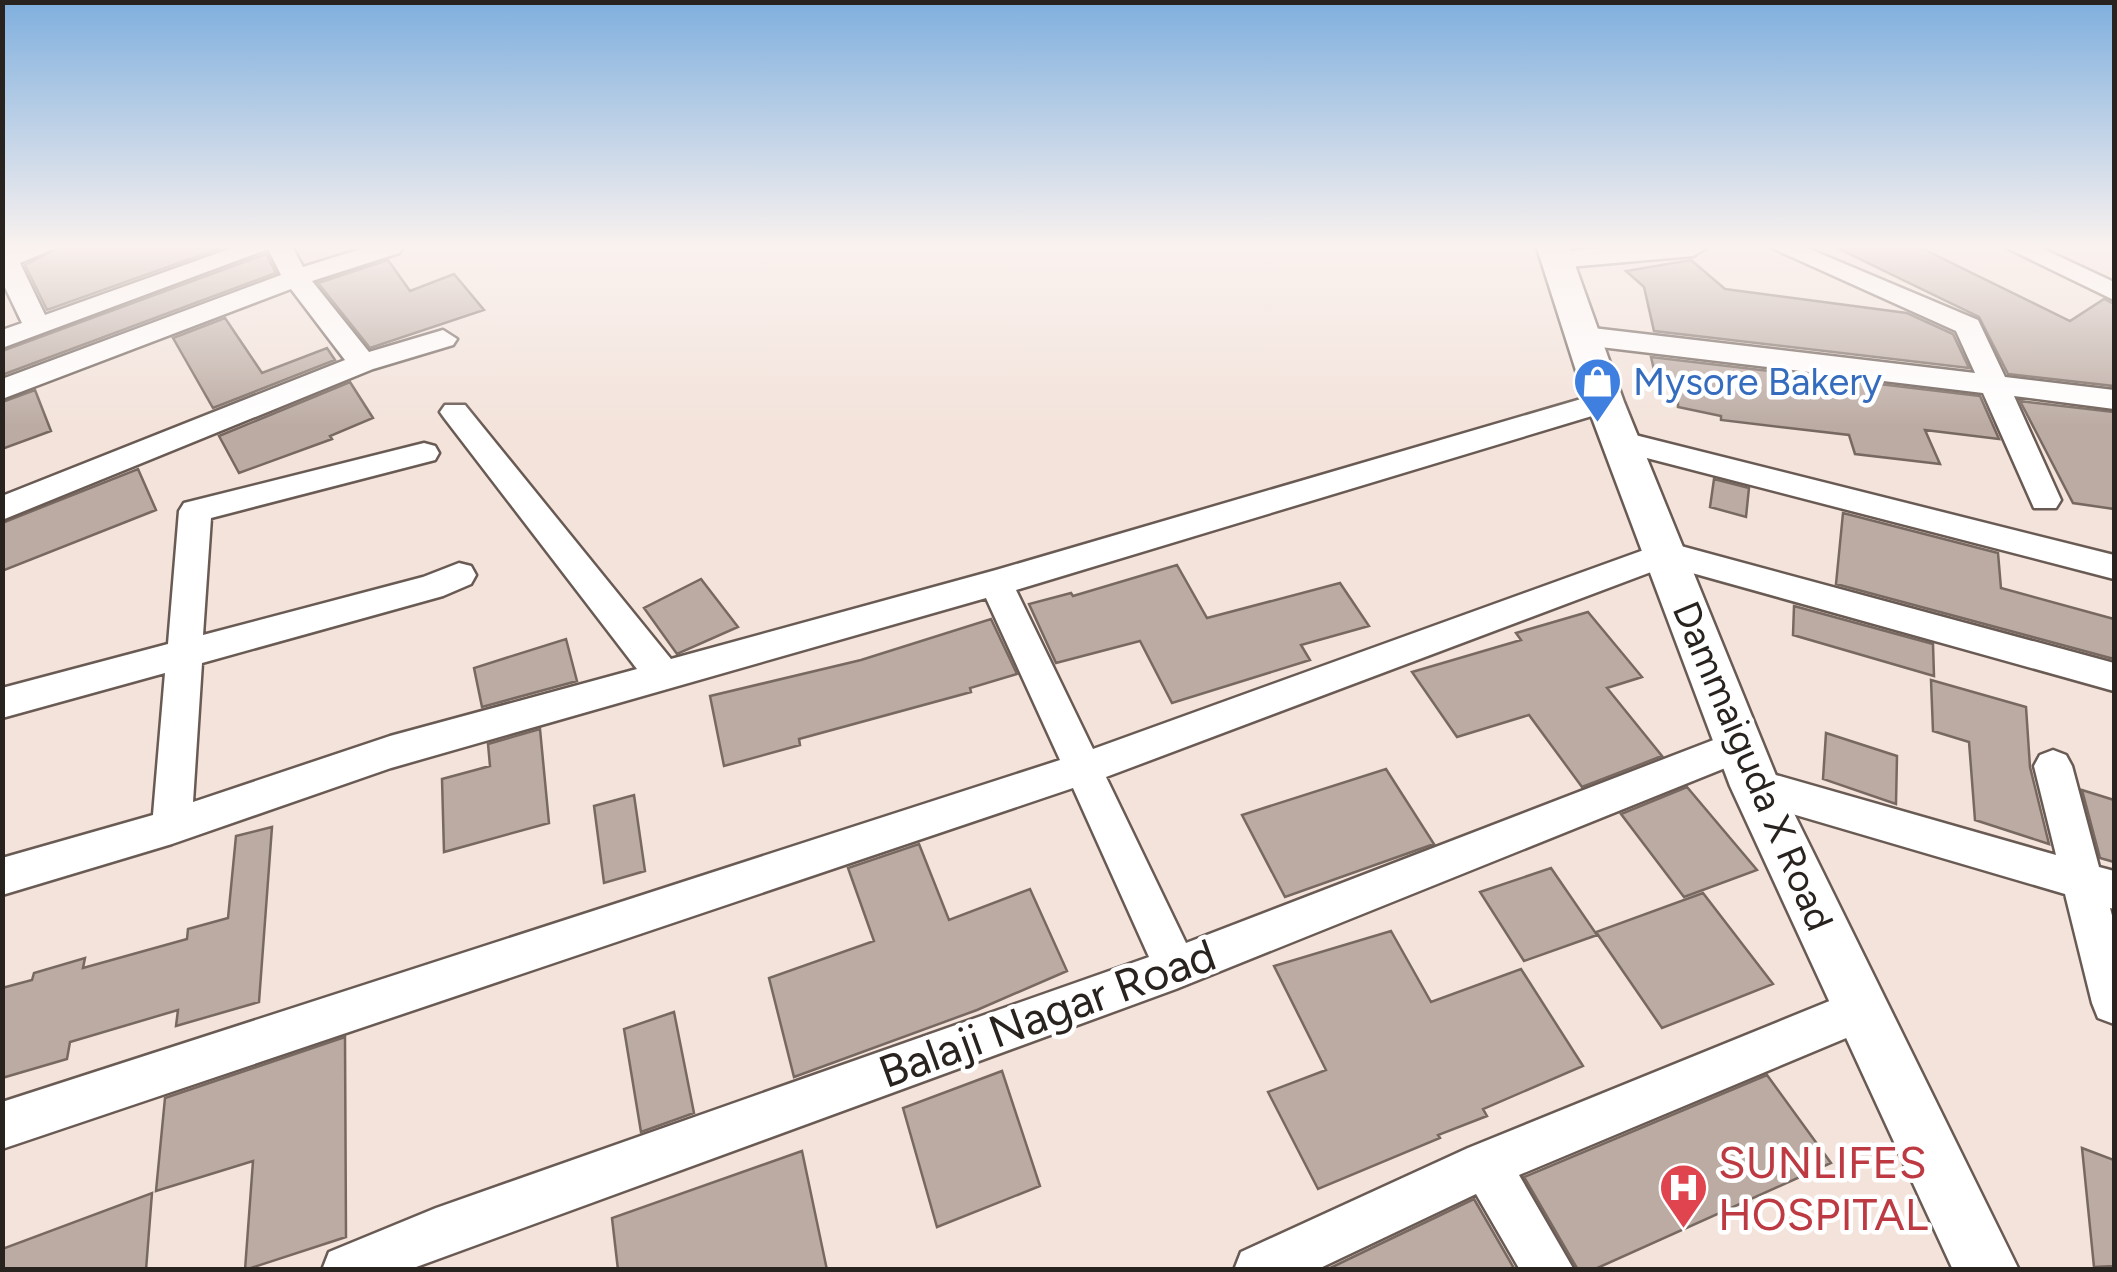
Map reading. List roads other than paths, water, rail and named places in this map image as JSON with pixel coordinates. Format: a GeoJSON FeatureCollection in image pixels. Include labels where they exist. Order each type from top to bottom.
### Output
{"type":"FeatureCollection","features":[{"type":"Feature","properties":{"kind":"street"},"geometry":{"type":"LineString","coordinates":[[28,307],[37,327]]}},
{"type":"Feature","properties":{"kind":"street"},"geometry":{"type":"LineString","coordinates":[[2,340],[91,307]]}},
{"type":"Feature","properties":{"kind":"street"},"geometry":{"type":"LineString","coordinates":[[2,390],[219,307]]}},
{"type":"Feature","properties":{"kind":"street"},"geometry":{"type":"LineString","coordinates":[[319,307],[363,363]]}},
{"type":"Feature","properties":{"kind":"street","name":"Dammaiguda X Road"},"geometry":{"type":"LineString","coordinates":[[1574,307],[1614,422],[1748,766],[1859,1012],[1987,1270]]}},
{"type":"Feature","properties":{"kind":"street"},"geometry":{"type":"LineString","coordinates":[[1925,307],[1968,326],[2045,500]]}},
{"type":"Feature","properties":{"kind":"street"},"geometry":{"type":"LineString","coordinates":[[1584,336],[2114,398]]}},
{"type":"Feature","properties":{"kind":"street"},"geometry":{"type":"LineString","coordinates":[[2,509],[363,363],[443,338]]}},
{"type":"Feature","properties":{"kind":"street"},"geometry":{"type":"LineString","coordinates":[[456,412],[663,676]]}},
{"type":"Feature","properties":{"kind":"street"},"geometry":{"type":"LineString","coordinates":[[2,877],[172,827],[390,752],[996,582],[1614,422],[2114,567]]}},
{"type":"Feature","properties":{"kind":"street"},"geometry":{"type":"LineString","coordinates":[[172,827],[195,511],[424,454]]}},
{"type":"Feature","properties":{"kind":"street"},"geometry":{"type":"LineString","coordinates":[[2,1126],[1082,770],[1666,554],[2114,677]]}},
{"type":"Feature","properties":{"kind":"street"},"geometry":{"type":"LineString","coordinates":[[2,703],[459,576]]}},
{"type":"Feature","properties":{"kind":"street"},"geometry":{"type":"LineString","coordinates":[[996,582],[1176,968]]}},
{"type":"Feature","properties":{"kind":"street"},"geometry":{"type":"LineString","coordinates":[[1748,766],[2099,886]]}},
{"type":"Feature","properties":{"kind":"street","name":"Balaji Nagar Road"},"geometry":{"type":"LineString","coordinates":[[348,1270],[455,1226],[1748,766]]}},
{"type":"Feature","properties":{"kind":"street"},"geometry":{"type":"LineString","coordinates":[[2053,766],[2099,886],[2114,1003]]}},
{"type":"Feature","properties":{"kind":"street"},"geometry":{"type":"LineString","coordinates":[[1259,1270],[1485,1165],[1859,1012]]}},
{"type":"Feature","properties":{"kind":"street"},"geometry":{"type":"LineString","coordinates":[[1485,1165],[1550,1270]]}},
{"type":"Feature","properties":{"kind":"place","name":"Mysore Bakery"},"geometry":{"type":"Point","coordinates":[1598,424]}},
{"type":"Feature","properties":{"kind":"place","name":"SUNLIFES HOSPITAL"},"geometry":{"type":"Point","coordinates":[1683,1230]}}]}
